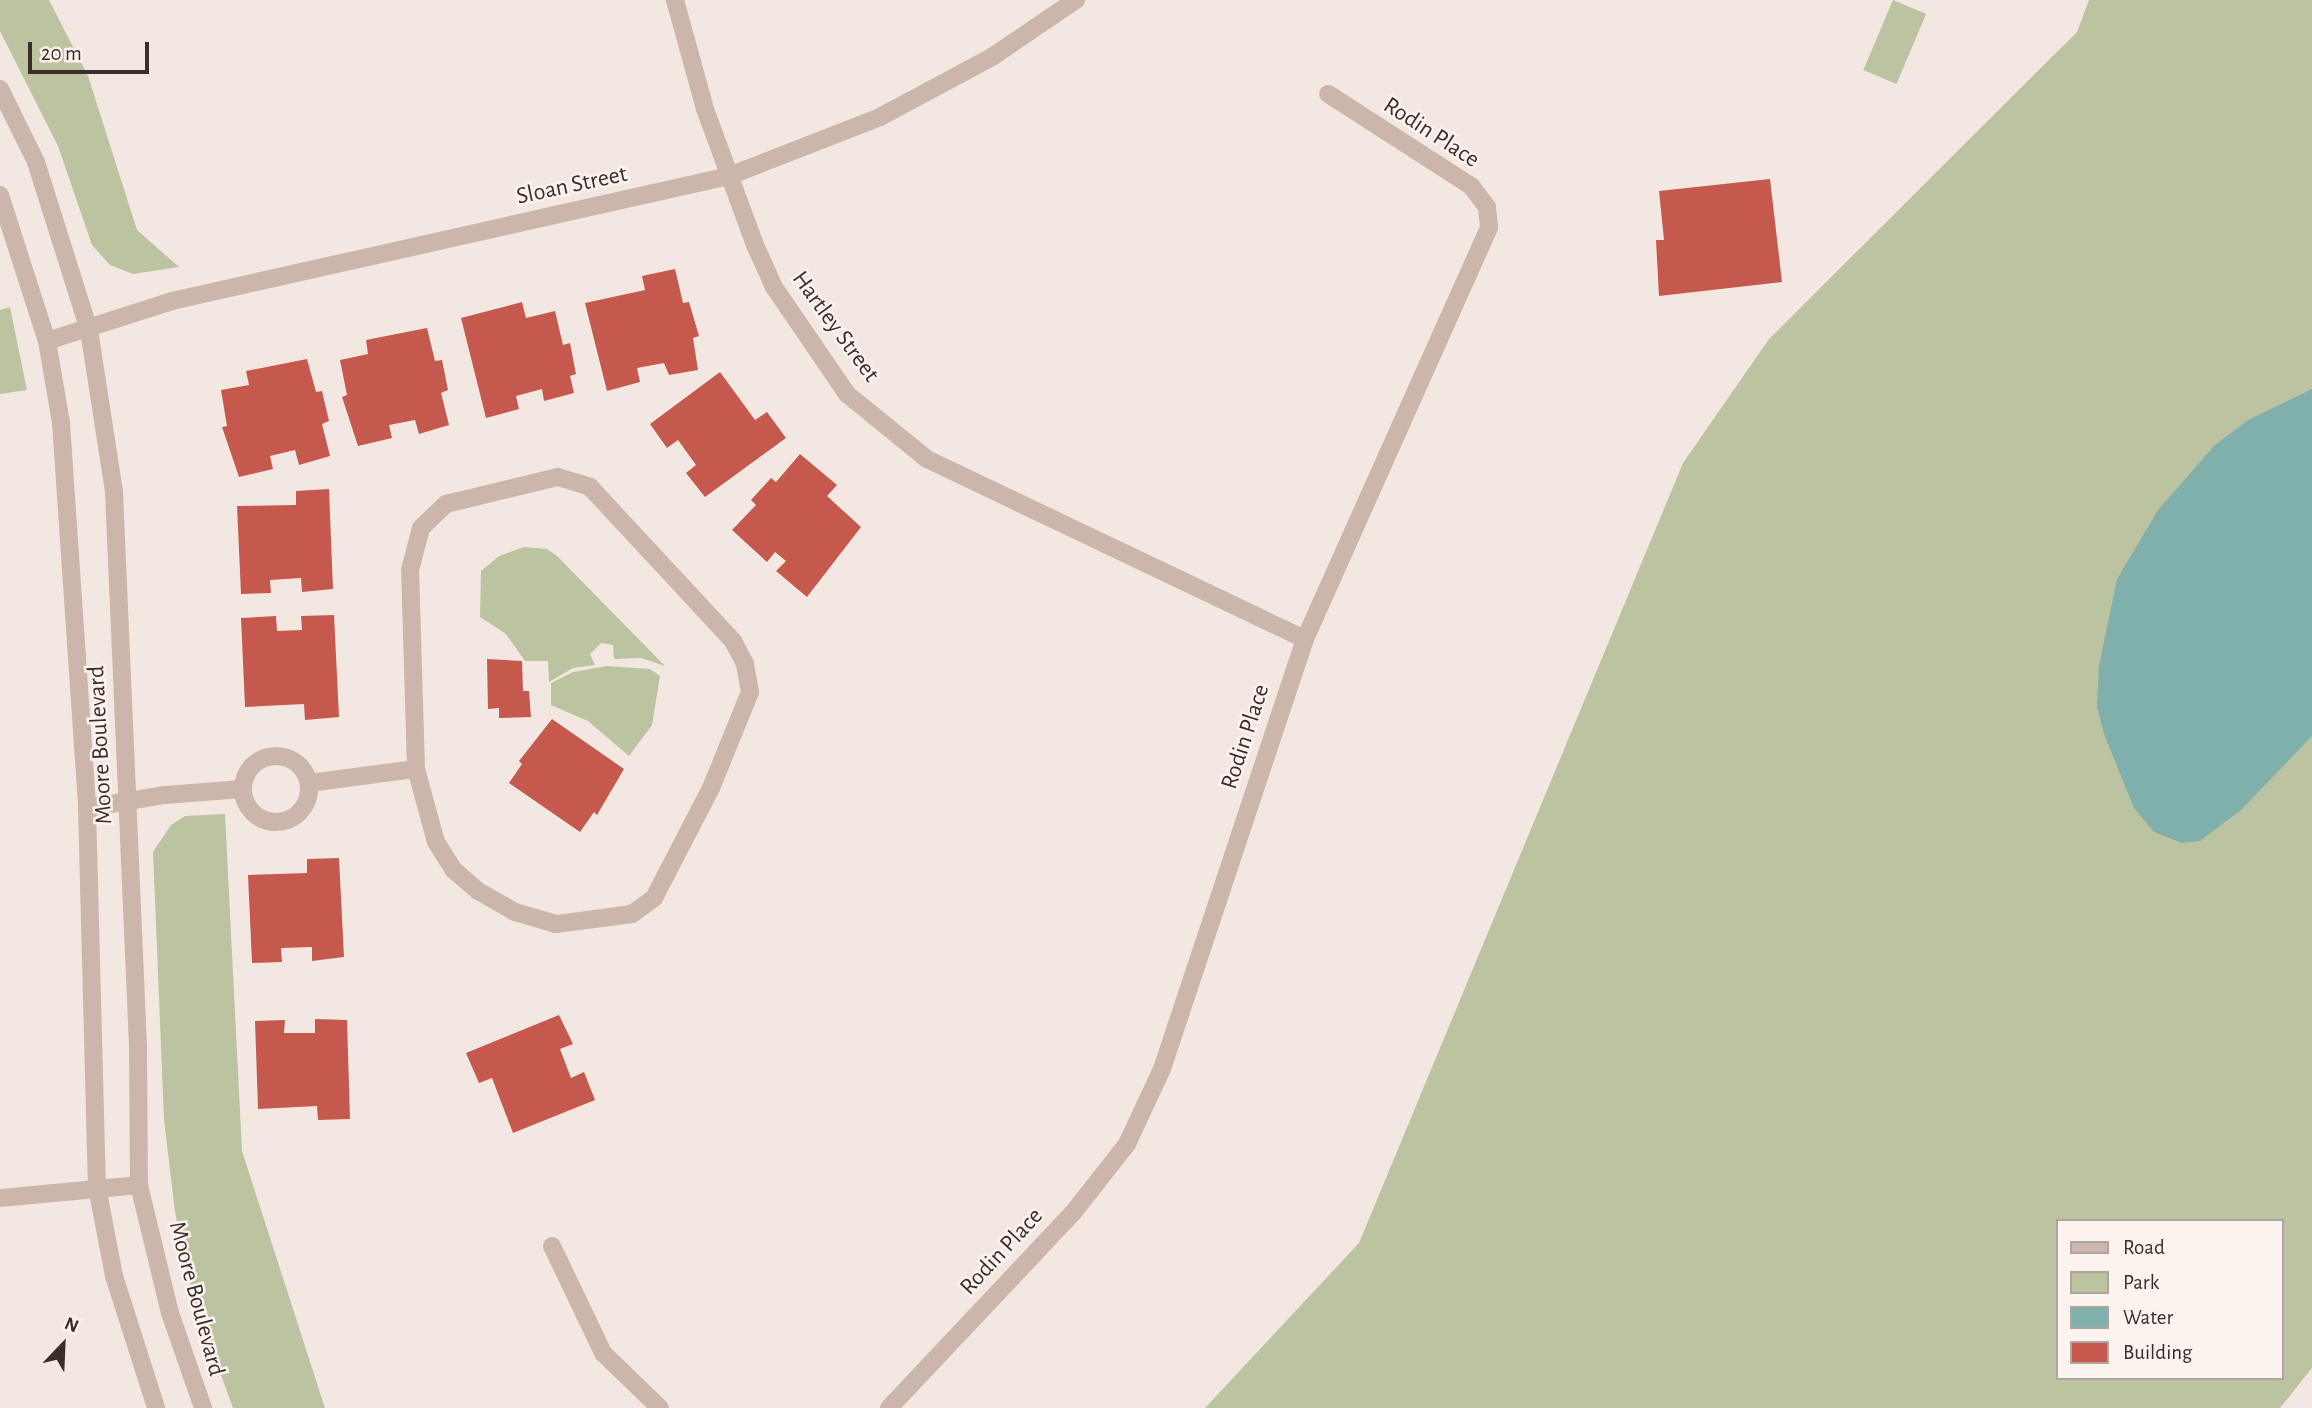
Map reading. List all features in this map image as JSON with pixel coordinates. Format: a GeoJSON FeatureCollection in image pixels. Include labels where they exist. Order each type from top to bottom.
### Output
{"type":"FeatureCollection","features":[{"type":"Feature","properties":{"kind":"street","name":"Hartley Street"},"geometry":{"type":"LineString","coordinates":[[675,0],[705,109],[774,287],[847,394],[917,451],[1305,639]]}},
{"type":"Feature","properties":{"kind":"street","name":"Sloan Street"},"geometry":{"type":"LineString","coordinates":[[47,341],[89,330],[124,313],[172,301],[729,176],[880,117],[992,57],[1076,0]]}},
{"type":"Feature","properties":{"kind":"street","name":"Moore Boulevard"},"geometry":{"type":"LineString","coordinates":[[0,89],[36,162],[89,330],[114,492],[128,803],[139,1185],[173,1325],[203,1408]]}},
{"type":"Feature","properties":{"kind":"street","name":"Rodin Place"},"geometry":{"type":"LineString","coordinates":[[889,1408],[1072,1214],[1127,1144],[1162,1069],[1305,639],[1489,227],[1487,207],[1471,186],[1328,94]]}},
{"type":"Feature","properties":{"kind":"street","name":"Moore Boulevard"},"geometry":{"type":"LineString","coordinates":[[0,195],[47,341],[61,424],[87,808],[97,1187],[114,1276],[156,1408]]}},
{"type":"Feature","properties":{"kind":"street"},"geometry":{"type":"LineString","coordinates":[[558,477],[590,487],[733,641],[745,664],[750,692],[711,788],[654,898],[632,915],[556,924],[515,912],[478,891],[453,869],[436,842],[416,769],[410,570],[421,528],[446,503],[558,477]]}},
{"type":"Feature","properties":{"kind":"street"},"geometry":{"type":"LineString","coordinates":[[276,756],[297,763],[309,783],[307,805],[290,820],[278,823],[257,816],[243,789],[257,762],[276,756]]}},
{"type":"Feature","properties":{"kind":"street"},"geometry":{"type":"LineString","coordinates":[[309,783],[416,769]]}},
{"type":"Feature","properties":{"kind":"street"},"geometry":{"type":"LineString","coordinates":[[87,808],[165,795],[243,789]]}},
{"type":"Feature","properties":{"kind":"street"},"geometry":{"type":"LineString","coordinates":[[0,1198],[139,1185]]}},
{"type":"Feature","properties":{"kind":"street"},"geometry":{"type":"LineString","coordinates":[[552,1246],[603,1353],[660,1408]]}},
{"type":"Feature","properties":{"kind":"green space"},"geometry":{"type":"Polygon","coordinates":[[[0,0],[49,0],[88,76],[137,230],[179,267],[133,274],[110,265],[92,245],[58,146],[0,31],[0,0]]]}},
{"type":"Feature","properties":{"kind":"green space"},"geometry":{"type":"Polygon","coordinates":[[[1893,0],[1926,14],[1896,84],[1863,70],[1893,0]]]}},
{"type":"Feature","properties":{"kind":"green space"},"geometry":{"type":"Polygon","coordinates":[[[2089,0],[2312,0],[2312,1368],[2280,1408],[1205,1408],[1359,1243],[1683,463],[1769,339],[2077,32],[2089,0]]]}},
{"type":"Feature","properties":{"kind":"green space"},"geometry":{"type":"Polygon","coordinates":[[[10,307],[27,390],[0,394],[0,310],[10,307]]]}},
{"type":"Feature","properties":{"kind":"green space"},"geometry":{"type":"Polygon","coordinates":[[[524,547],[547,549],[557,556],[665,666],[641,658],[614,659],[613,645],[601,643],[590,654],[595,665],[573,668],[549,682],[548,661],[525,661],[506,634],[480,617],[481,571],[499,556],[524,547]]]}},
{"type":"Feature","properties":{"kind":"green space"},"geometry":{"type":"Polygon","coordinates":[[[607,666],[650,669],[660,676],[652,725],[629,756],[588,721],[551,705],[551,683],[573,672],[607,666]]]}},
{"type":"Feature","properties":{"kind":"green space"},"geometry":{"type":"Polygon","coordinates":[[[225,814],[242,1151],[325,1408],[233,1408],[194,1301],[175,1212],[164,1120],[153,852],[171,825],[185,816],[225,814]]]}},
{"type":"Feature","properties":{"kind":"water"},"geometry":{"type":"Polygon","coordinates":[[[2312,389],[2312,736],[2241,810],[2200,841],[2182,843],[2154,832],[2134,808],[2104,734],[2097,707],[2099,666],[2117,579],[2158,510],[2215,445],[2248,420],[2312,389]]]}},
{"type":"Feature","properties":{"kind":"building"},"geometry":{"type":"Polygon","coordinates":[[[1770,179],[1782,282],[1659,296],[1656,240],[1664,240],[1659,191],[1770,179]]]}},
{"type":"Feature","properties":{"kind":"building"},"geometry":{"type":"Polygon","coordinates":[[[675,269],[683,303],[689,302],[699,336],[693,338],[698,370],[669,375],[664,363],[637,368],[640,382],[607,391],[585,303],[645,290],[642,276],[675,269]]]}},
{"type":"Feature","properties":{"kind":"building"},"geometry":{"type":"Polygon","coordinates":[[[522,302],[526,318],[555,311],[563,345],[570,343],[576,374],[570,376],[574,393],[544,401],[542,389],[516,396],[519,409],[486,418],[461,318],[522,302]]]}},
{"type":"Feature","properties":{"kind":"building"},"geometry":{"type":"Polygon","coordinates":[[[427,328],[435,361],[442,360],[448,390],[441,393],[449,425],[419,434],[415,420],[389,425],[392,438],[358,446],[342,397],[347,395],[340,360],[368,354],[366,340],[427,328]]]}},
{"type":"Feature","properties":{"kind":"building"},"geometry":{"type":"Polygon","coordinates":[[[307,359],[316,392],[322,391],[329,421],[322,424],[330,456],[299,465],[295,450],[270,456],[273,469],[239,477],[222,427],[227,426],[221,390],[249,385],[246,371],[307,359]]]}},
{"type":"Feature","properties":{"kind":"building"},"geometry":{"type":"Polygon","coordinates":[[[720,372],[755,420],[767,412],[786,438],[705,497],[686,473],[696,465],[678,440],[667,448],[650,424],[720,372]]]}},
{"type":"Feature","properties":{"kind":"building"},"geometry":{"type":"Polygon","coordinates":[[[800,454],[837,485],[827,496],[861,527],[807,597],[776,571],[786,561],[775,552],[767,562],[732,530],[756,505],[751,500],[771,478],[776,482],[800,454]]]}},
{"type":"Feature","properties":{"kind":"building"},"geometry":{"type":"Polygon","coordinates":[[[329,489],[333,589],[302,592],[301,578],[270,580],[271,593],[241,594],[237,506],[296,505],[296,491],[329,489]]]}},
{"type":"Feature","properties":{"kind":"building"},"geometry":{"type":"Polygon","coordinates":[[[334,615],[339,717],[305,720],[304,704],[245,707],[241,618],[276,616],[277,631],[302,630],[301,616],[334,615]]]}},
{"type":"Feature","properties":{"kind":"building"},"geometry":{"type":"Polygon","coordinates":[[[487,659],[522,661],[523,691],[529,691],[531,717],[499,718],[499,708],[488,709],[487,659]]]}},
{"type":"Feature","properties":{"kind":"building"},"geometry":{"type":"Polygon","coordinates":[[[552,719],[624,769],[597,815],[594,812],[580,832],[509,783],[522,764],[519,761],[552,719]]]}},
{"type":"Feature","properties":{"kind":"building"},"geometry":{"type":"Polygon","coordinates":[[[339,858],[344,957],[312,961],[312,947],[281,948],[282,962],[252,963],[248,875],[307,873],[307,859],[339,858]]]}},
{"type":"Feature","properties":{"kind":"building"},"geometry":{"type":"Polygon","coordinates":[[[559,1015],[573,1044],[560,1049],[571,1078],[584,1072],[595,1100],[513,1133],[492,1078],[479,1083],[466,1053],[559,1015]]]}},
{"type":"Feature","properties":{"kind":"building"},"geometry":{"type":"Polygon","coordinates":[[[315,1019],[347,1020],[350,1119],[318,1120],[317,1106],[258,1109],[255,1021],[285,1020],[284,1033],[315,1033],[315,1019]]]}}]}
